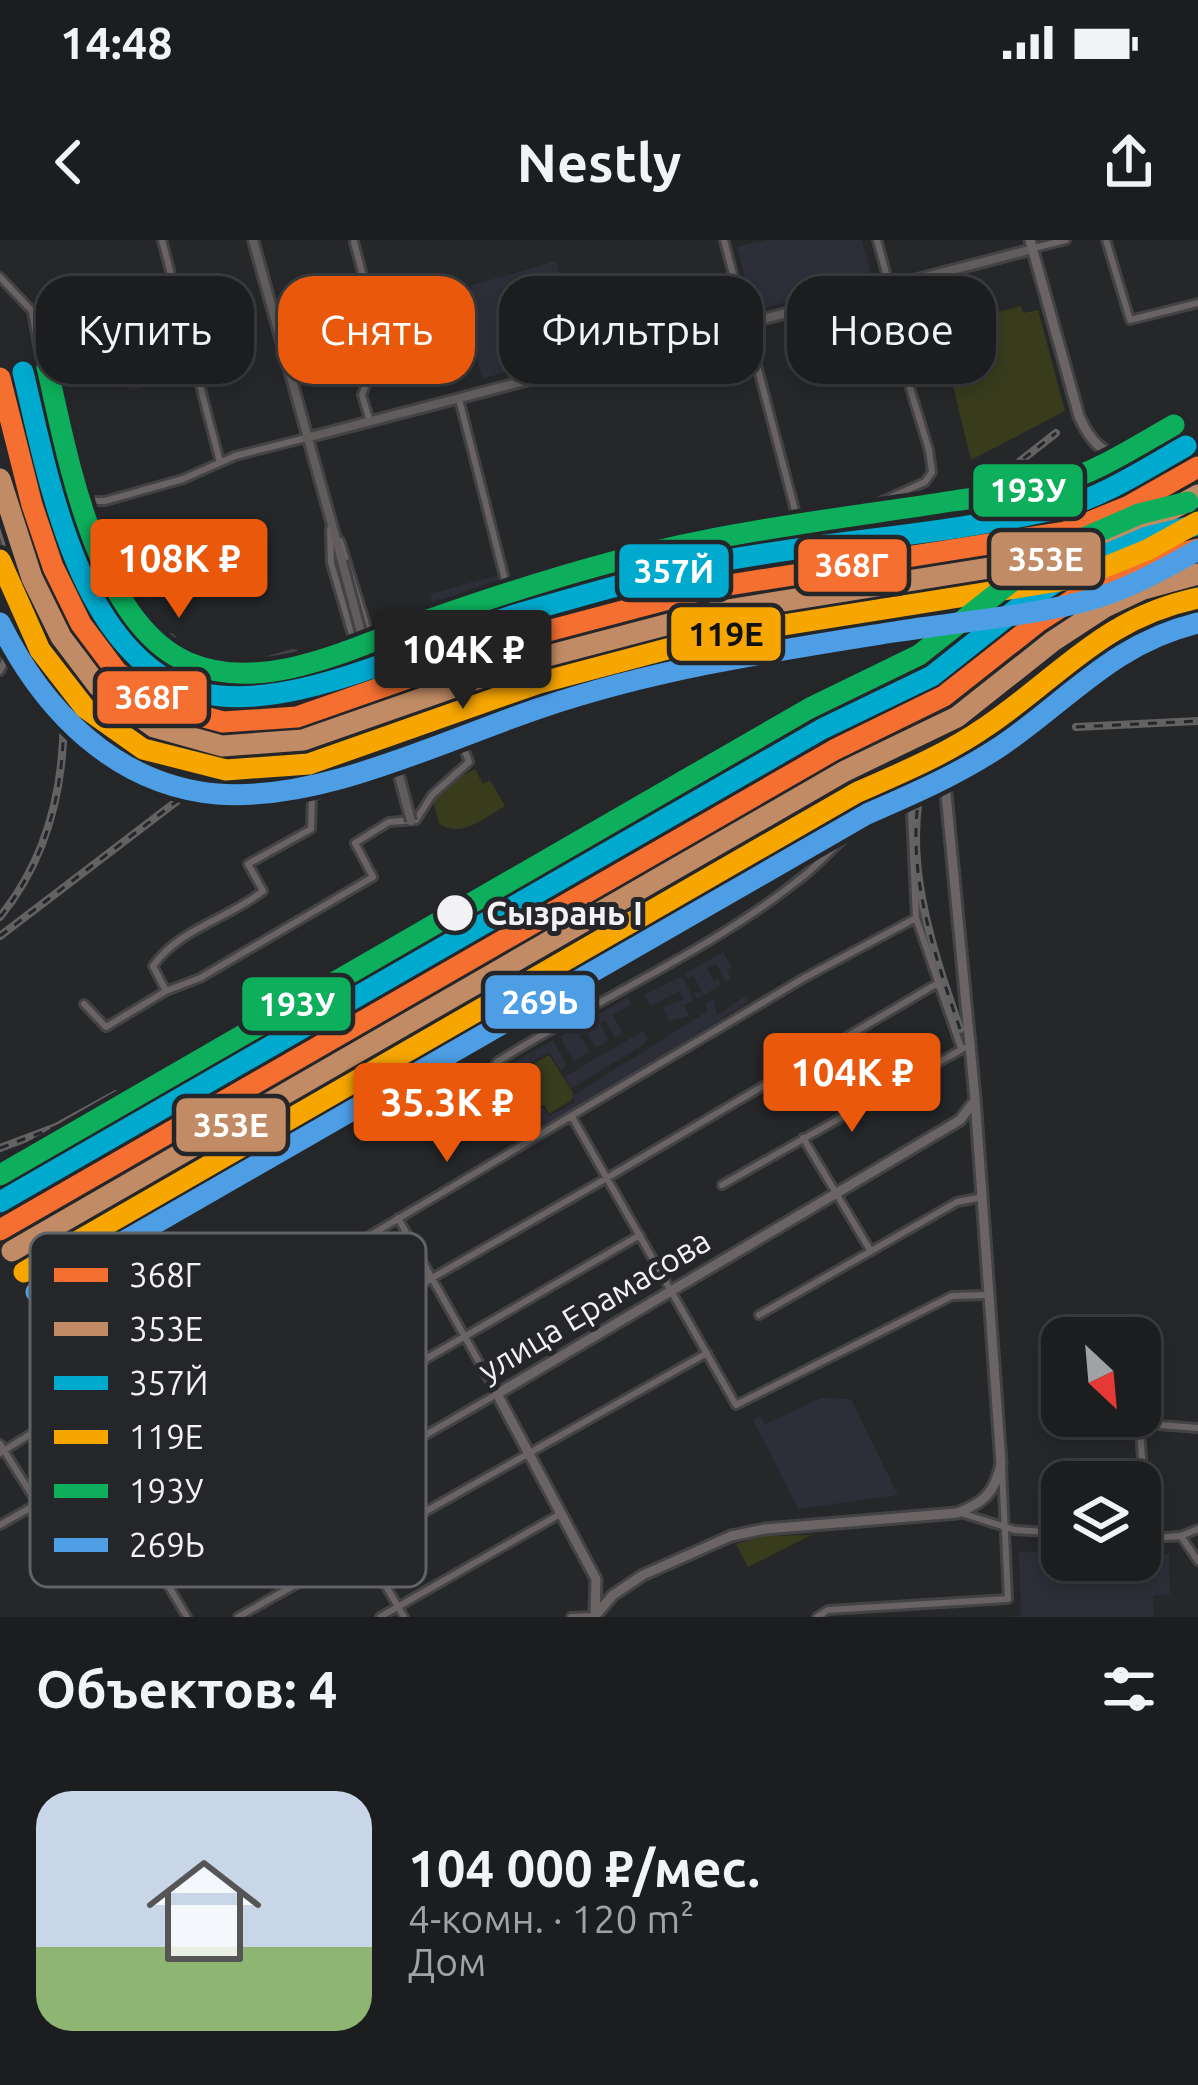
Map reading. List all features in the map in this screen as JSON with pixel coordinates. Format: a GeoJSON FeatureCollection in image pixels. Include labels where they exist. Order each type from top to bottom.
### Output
{"type":"FeatureCollection","features":[{"type":"Feature","properties":{"kind":"main road"},"geometry":{"type":"LineString","coordinates":[[253,240],[408,822]]}},
{"type":"Feature","properties":{"kind":"main road"},"geometry":{"type":"LineString","coordinates":[[919,276],[1031,244],[1079,416],[1091,440],[1118,456],[1167,464],[1180,471]]}},
{"type":"Feature","properties":{"kind":"main road"},"geometry":{"type":"LineString","coordinates":[[306,438],[515,384]]}},
{"type":"Feature","properties":{"kind":"main road"},"geometry":{"type":"LineString","coordinates":[[594,1616],[625,1586],[693,1552],[750,1531],[957,1513],[987,1498],[998,1481],[1001,1464],[990,1295],[943,762],[946,745],[960,728],[1108,667],[1198,594]]}},
{"type":"Feature","properties":{"kind":"main road","name":"улица Ерамасова"},"geometry":{"type":"LineString","coordinates":[[497,1394],[960,1120],[975,1098]]}},
{"type":"Feature","properties":{"kind":"main road"},"geometry":{"type":"LineString","coordinates":[[960,1120],[970,1121],[978,1132]]}},
{"type":"Feature","properties":{"kind":"main road"},"geometry":{"type":"LineString","coordinates":[[497,1394],[596,1580],[594,1616]]}},
{"type":"Feature","properties":{"kind":"main road"},"geometry":{"type":"LineString","coordinates":[[596,1580],[606,1586],[625,1586]]}},
{"type":"Feature","properties":{"kind":"street"},"geometry":{"type":"LineString","coordinates":[[162,240],[220,462]]}},
{"type":"Feature","properties":{"kind":"street"},"geometry":{"type":"LineString","coordinates":[[724,240],[734,276]]}},
{"type":"Feature","properties":{"kind":"street"},"geometry":{"type":"LineString","coordinates":[[877,240],[882,276]]}},
{"type":"Feature","properties":{"kind":"street"},"geometry":{"type":"LineString","coordinates":[[1031,244],[1066,240]]}},
{"type":"Feature","properties":{"kind":"street"},"geometry":{"type":"LineString","coordinates":[[1106,240],[1130,320],[1198,303]]}},
{"type":"Feature","properties":{"kind":"street"},"geometry":{"type":"LineString","coordinates":[[354,242],[363,276]]}},
{"type":"Feature","properties":{"kind":"street"},"geometry":{"type":"LineString","coordinates":[[0,278],[32,311],[51,419],[72,501],[105,501],[306,438]]}},
{"type":"Feature","properties":{"kind":"street"},"geometry":{"type":"LineString","coordinates":[[366,384],[362,395],[370,422]]}},
{"type":"Feature","properties":{"kind":"street"},"geometry":{"type":"LineString","coordinates":[[763,384],[802,537]]}},
{"type":"Feature","properties":{"kind":"street"},"geometry":{"type":"LineString","coordinates":[[330,521],[347,557],[379,666],[658,586],[738,571],[802,537],[908,492],[925,482],[932,468],[911,384]]}},
{"type":"Feature","properties":{"kind":"street"},"geometry":{"type":"LineString","coordinates":[[459,399],[518,627]]}},
{"type":"Feature","properties":{"kind":"street"},"geometry":{"type":"LineString","coordinates":[[77,501],[73,513],[95,613],[121,647],[170,639],[193,684],[292,656],[314,665]]}},
{"type":"Feature","properties":{"kind":"street"},"geometry":{"type":"LineString","coordinates":[[330,521],[332,563],[356,649],[357,661],[346,677],[313,692],[305,668],[348,657],[356,649],[372,640]]}},
{"type":"Feature","properties":{"kind":"street"},"geometry":{"type":"LineString","coordinates":[[0,527],[22,610],[18,633],[0,670]]}},
{"type":"Feature","properties":{"kind":"street"},"geometry":{"type":"LineString","coordinates":[[84,1004],[106,1027],[373,877],[355,843],[389,823],[420,817],[432,795],[469,762],[463,750],[466,736],[577,678]]}},
{"type":"Feature","properties":{"kind":"street"},"geometry":{"type":"LineString","coordinates":[[166,991],[153,966],[187,935],[263,891],[248,864],[310,829],[312,798],[349,772],[412,757]]}},
{"type":"Feature","properties":{"kind":"street"},"geometry":{"type":"LineString","coordinates":[[529,1141],[492,1073],[497,1062],[764,906],[878,809],[895,800],[908,802],[916,917],[966,1048],[722,1185]]}},
{"type":"Feature","properties":{"kind":"street"},"geometry":{"type":"LineString","coordinates":[[372,1233],[916,917]]}},
{"type":"Feature","properties":{"kind":"street"},"geometry":{"type":"LineString","coordinates":[[426,1280],[938,983]]}},
{"type":"Feature","properties":{"kind":"street"},"geometry":{"type":"LineString","coordinates":[[572,1117],[736,1405],[952,1296],[990,1295]]}},
{"type":"Feature","properties":{"kind":"street"},"geometry":{"type":"LineString","coordinates":[[803,1138],[870,1250]]}},
{"type":"Feature","properties":{"kind":"street"},"geometry":{"type":"LineString","coordinates":[[759,1315],[957,1202],[983,1197]]}},
{"type":"Feature","properties":{"kind":"street"},"geometry":{"type":"LineString","coordinates":[[398,1218],[406,1233]]}},
{"type":"Feature","properties":{"kind":"street"},"geometry":{"type":"LineString","coordinates":[[426,1360],[640,1235]]}},
{"type":"Feature","properties":{"kind":"street"},"geometry":{"type":"LineString","coordinates":[[426,1270],[497,1394]]}},
{"type":"Feature","properties":{"kind":"street"},"geometry":{"type":"LineString","coordinates":[[426,1512],[707,1353]]}},
{"type":"Feature","properties":{"kind":"street","name":"улица Ерамасова"},"geometry":{"type":"LineString","coordinates":[[426,1435],[497,1394]]}},
{"type":"Feature","properties":{"kind":"street"},"geometry":{"type":"LineString","coordinates":[[1142,1461],[1140,1430],[1146,1424],[1198,1428]]}},
{"type":"Feature","properties":{"kind":"street"},"geometry":{"type":"LineString","coordinates":[[30,1433],[2,1449],[30,1492]]}},
{"type":"Feature","properties":{"kind":"street"},"geometry":{"type":"LineString","coordinates":[[817,1617],[828,1610],[857,1613],[1008,1599],[1001,1464]]}},
{"type":"Feature","properties":{"kind":"street"},"geometry":{"type":"LineString","coordinates":[[0,1525],[30,1507]]}},
{"type":"Feature","properties":{"kind":"street"},"geometry":{"type":"LineString","coordinates":[[957,1513],[1006,1528],[1041,1531]]}},
{"type":"Feature","properties":{"kind":"street"},"geometry":{"type":"LineString","coordinates":[[380,1617],[562,1514]]}},
{"type":"Feature","properties":{"kind":"street"},"geometry":{"type":"LineString","coordinates":[[1161,1537],[1198,1529]]}},
{"type":"Feature","properties":{"kind":"street"},"geometry":{"type":"LineString","coordinates":[[1181,1536],[1198,1561]]}},
{"type":"Feature","properties":{"kind":"street"},"geometry":{"type":"LineString","coordinates":[[170,1587],[187,1617]]}},
{"type":"Feature","properties":{"kind":"street"},"geometry":{"type":"LineString","coordinates":[[238,1617],[291,1587]]}},
{"type":"Feature","properties":{"kind":"street"},"geometry":{"type":"LineString","coordinates":[[387,1587],[404,1617]]}},
{"type":"Feature","properties":{"kind":"street"},"geometry":{"type":"LineString","coordinates":[[571,1617],[594,1616]]}},
{"type":"Feature","properties":{"kind":"shaded area"},"geometry":{"type":"Polygon","coordinates":[[[766,240],[862,240],[871,276],[787,276],[787,302],[763,309],[763,276],[745,276],[737,247],[766,240]]]}},
{"type":"Feature","properties":{"kind":"shaded area"},"geometry":{"type":"Polygon","coordinates":[[[556,261],[560,276],[504,276],[556,261]]]}},
{"type":"Feature","properties":{"kind":"shaded area"},"geometry":{"type":"Polygon","coordinates":[[[499,278],[499,374],[483,378],[475,353],[475,285],[499,278]]]}},
{"type":"Feature","properties":{"kind":"shaded area"},"geometry":{"type":"Polygon","coordinates":[[[126,384],[156,384],[128,391],[126,384]]]}},
{"type":"Feature","properties":{"kind":"shaded area"},"geometry":{"type":"Polygon","coordinates":[[[499,575],[511,620],[442,638],[430,594],[499,575]]]}},
{"type":"Feature","properties":{"kind":"shaded area"},"geometry":{"type":"Polygon","coordinates":[[[723,952],[732,967],[727,970],[731,978],[725,981],[716,964],[707,968],[721,985],[697,999],[693,992],[702,991],[693,976],[687,979],[684,974],[723,952]]]}},
{"type":"Feature","properties":{"kind":"shaded area"},"geometry":{"type":"Polygon","coordinates":[[[682,976],[694,1000],[685,1005],[689,1016],[669,1021],[663,1007],[683,1000],[680,991],[650,1006],[644,995],[682,976]]]}},
{"type":"Feature","properties":{"kind":"shaded area"},"geometry":{"type":"Polygon","coordinates":[[[746,996],[749,1002],[532,1135],[496,1072],[553,1040],[567,1066],[560,1070],[549,1052],[506,1077],[518,1099],[524,1097],[533,1112],[543,1107],[549,1116],[575,1102],[572,1096],[708,1011],[705,1004],[713,999],[717,1015],[746,996]]]}},
{"type":"Feature","properties":{"kind":"shaded area"},"geometry":{"type":"Polygon","coordinates":[[[628,997],[632,1004],[613,1015],[623,1033],[615,1038],[604,1020],[600,1024],[609,1040],[596,1048],[586,1032],[579,1035],[590,1051],[574,1061],[560,1037],[628,997]]]}},
{"type":"Feature","properties":{"kind":"shaded area"},"geometry":{"type":"Polygon","coordinates":[[[643,1031],[648,1039],[643,1045],[571,1089],[564,1077],[643,1031]]]}},
{"type":"Feature","properties":{"kind":"shaded area"},"geometry":{"type":"Polygon","coordinates":[[[821,1398],[851,1399],[898,1495],[798,1509],[753,1420],[759,1416],[765,1424],[821,1398]]]}},
{"type":"Feature","properties":{"kind":"shaded area"},"geometry":{"type":"Polygon","coordinates":[[[1019,1552],[1041,1553],[1041,1581],[1161,1581],[1161,1554],[1169,1554],[1170,1594],[1153,1596],[1154,1617],[1010,1617],[1021,1615],[1019,1552]]]}},
{"type":"Feature","properties":{"kind":"green space"},"geometry":{"type":"Polygon","coordinates":[[[996,306],[998,312],[1021,306],[1023,313],[1038,310],[1065,411],[971,460],[953,384],[996,384],[996,306]]]}},
{"type":"Feature","properties":{"kind":"green space"},"geometry":{"type":"Polygon","coordinates":[[[475,769],[483,784],[490,780],[505,806],[464,828],[439,823],[433,800],[451,782],[475,769]]]}},
{"type":"Feature","properties":{"kind":"green space"},"geometry":{"type":"Polygon","coordinates":[[[549,1055],[573,1093],[572,1100],[549,1114],[544,1105],[534,1110],[525,1094],[519,1097],[508,1078],[549,1055]]]}},
{"type":"Feature","properties":{"kind":"green space"},"geometry":{"type":"Polygon","coordinates":[[[811,1535],[748,1567],[736,1544],[764,1536],[811,1535]]]}},
{"type":"Feature","properties":{"kind":"tunnel"},"geometry":{"type":"LineString","coordinates":[[1180,471],[1195,498]]}},
{"type":"Feature","properties":{"kind":"railway"},"geometry":{"type":"LineString","coordinates":[[873,555],[935,528],[1056,433]]}},
{"type":"Feature","properties":{"kind":"railway"},"geometry":{"type":"LineString","coordinates":[[0,917],[32,867],[52,814],[62,758],[58,643],[22,473]]}},
{"type":"Feature","properties":{"kind":"railway"},"geometry":{"type":"LineString","coordinates":[[424,671],[723,591],[1066,536],[1106,522],[1198,473]]}},
{"type":"Feature","properties":{"kind":"railway"},"geometry":{"type":"LineString","coordinates":[[0,1213],[1021,626],[1085,584],[1143,557],[1184,545]]}},
{"type":"Feature","properties":{"kind":"railway"},"geometry":{"type":"LineString","coordinates":[[960,1029],[927,922],[916,847],[917,810],[938,738],[1003,658]]}},
{"type":"Feature","properties":{"kind":"railway"},"geometry":{"type":"LineString","coordinates":[[0,936],[219,769],[393,683]]}},
{"type":"Feature","properties":{"kind":"railway"},"geometry":{"type":"LineString","coordinates":[[1076,727],[1198,721]]}},
{"type":"Feature","properties":{"kind":"railway"},"geometry":{"type":"LineString","coordinates":[[0,1148],[56,1127],[116,1094]]}},
{"type":"Feature","properties":{"kind":"transit line","name":"357Й"},"geometry":{"type":"LineString","coordinates":[[23,372],[55,501],[88,588],[111,627],[139,659],[173,683],[211,695],[253,696],[299,689],[521,613],[705,564],[1056,509],[1107,490],[1186,446]]}},
{"type":"Feature","properties":{"kind":"transit line","name":"368Г"},"geometry":{"type":"LineString","coordinates":[[0,378],[32,505],[53,567],[81,624],[117,672],[164,706],[223,722],[297,717],[525,637],[710,588],[1065,532],[1129,506],[1198,467]]}},
{"type":"Feature","properties":{"kind":"transit line","name":"193У"},"geometry":{"type":"LineString","coordinates":[[51,384],[90,532],[130,611],[156,641],[187,662],[248,673],[311,663],[531,585],[668,548],[1052,485],[1100,467],[1174,425]]}},
{"type":"Feature","properties":{"kind":"transit line","name":"353Е"},"geometry":{"type":"LineString","coordinates":[[0,479],[32,578],[61,637],[98,686],[154,727],[222,746],[303,740],[532,660],[715,612],[1071,555],[1138,528],[1198,495]]}},
{"type":"Feature","properties":{"kind":"transit line","name":"193У"},"geometry":{"type":"LineString","coordinates":[[0,1175],[810,708],[919,655],[1010,583],[1070,544],[1139,514],[1188,502]]}},
{"type":"Feature","properties":{"kind":"transit line","name":"119Е"},"geometry":{"type":"LineString","coordinates":[[0,560],[40,650],[85,708],[143,749],[226,770],[309,764],[539,683],[720,635],[1078,578],[1147,550],[1198,522]]}},
{"type":"Feature","properties":{"kind":"transit line","name":"357Й"},"geometry":{"type":"LineString","coordinates":[[0,1202],[822,729],[932,676],[1024,603],[1082,565],[1147,537],[1193,526]]}},
{"type":"Feature","properties":{"kind":"transit line","name":"368Г"},"geometry":{"type":"LineString","coordinates":[[0,1230],[834,750],[944,696],[1038,622],[1094,586],[1155,560],[1198,549]]}},
{"type":"Feature","properties":{"kind":"transit line","name":"269Ь"},"geometry":{"type":"LineString","coordinates":[[0,623],[17,655],[61,713],[115,759],[180,788],[257,794],[339,779],[583,694],[671,672],[1082,602],[1127,586],[1198,550]]}},
{"type":"Feature","properties":{"kind":"transit line","name":"353Е"},"geometry":{"type":"LineString","coordinates":[[43,1233],[845,771],[957,717],[1053,641],[1105,607],[1143,589],[1198,574]]}},
{"type":"Feature","properties":{"kind":"transit line","name":"119Е"},"geometry":{"type":"LineString","coordinates":[[92,1233],[856,793],[956,745],[1109,634],[1165,607],[1198,598]]}},
{"type":"Feature","properties":{"kind":"transit line","name":"269Ь"},"geometry":{"type":"LineString","coordinates":[[139,1233],[867,814],[985,756],[1141,644],[1198,623]]}},
{"type":"Feature","properties":{"kind":"transit line","name":"353Е"},"geometry":{"type":"LineString","coordinates":[[12,1251],[30,1241]]}},
{"type":"Feature","properties":{"kind":"transit line","name":"119Е"},"geometry":{"type":"LineString","coordinates":[[24,1272],[30,1269]]}},
{"type":"Feature","properties":{"kind":"place","name":"Сызрань I"},"geometry":{"type":"Point","coordinates":[455,913]}}]}
